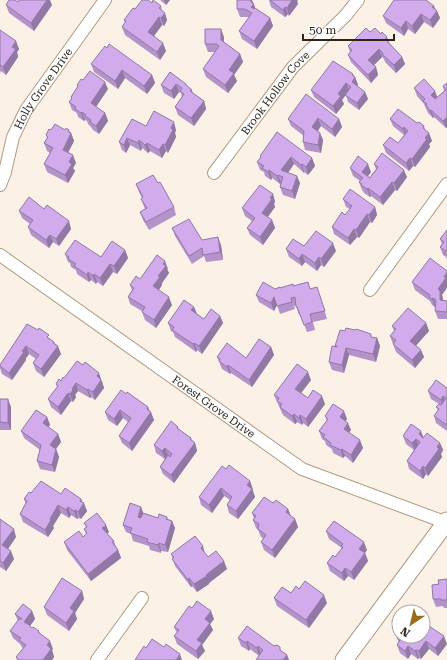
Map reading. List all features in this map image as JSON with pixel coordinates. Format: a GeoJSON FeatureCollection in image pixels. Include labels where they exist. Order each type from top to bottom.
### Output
{"type":"FeatureCollection","features":[{"type":"Feature","properties":{"kind":"street","name":"Holly Grove Drive"},"geometry":{"type":"LineString","coordinates":[[0,185],[14,137],[26,110],[105,0]]}},
{"type":"Feature","properties":{"kind":"street","name":"Brook Hollow Cove"},"geometry":{"type":"LineString","coordinates":[[214,174],[293,67],[346,15],[358,0]]}},
{"type":"Feature","properties":{"kind":"street"},"geometry":{"type":"LineString","coordinates":[[370,290],[447,184]]}},
{"type":"Feature","properties":{"kind":"street","name":"Forest Grove Drive"},"geometry":{"type":"LineString","coordinates":[[0,255],[302,469],[447,522]]}},
{"type":"Feature","properties":{"kind":"street"},"geometry":{"type":"LineString","coordinates":[[344,660],[447,522]]}},
{"type":"Feature","properties":{"kind":"street"},"geometry":{"type":"LineString","coordinates":[[97,660],[142,598]]}},
{"type":"Feature","properties":{"kind":"building"},"geometry":{"type":"Polygon","coordinates":[[[9,0],[15,0],[18,2],[19,0],[47,0],[31,23],[6,5],[9,0]]]}},
{"type":"Feature","properties":{"kind":"building"},"geometry":{"type":"Polygon","coordinates":[[[142,0],[148,0],[152,3],[153,0],[161,6],[159,8],[165,13],[161,18],[159,17],[148,32],[163,43],[157,52],[122,27],[126,21],[124,20],[133,8],[135,9],[142,0]]]}},
{"type":"Feature","properties":{"kind":"building"},"geometry":{"type":"Polygon","coordinates":[[[237,0],[251,0],[254,4],[251,7],[270,18],[254,41],[239,31],[252,13],[245,9],[237,9],[237,0]]]}},
{"type":"Feature","properties":{"kind":"building"},"geometry":{"type":"Polygon","coordinates":[[[270,0],[292,0],[287,8],[285,7],[283,10],[270,0]]]}},
{"type":"Feature","properties":{"kind":"building"},"geometry":{"type":"Polygon","coordinates":[[[394,0],[426,0],[434,6],[432,7],[437,11],[430,20],[421,14],[412,26],[406,21],[401,28],[383,16],[394,0]]]}},
{"type":"Feature","properties":{"kind":"building"},"geometry":{"type":"Polygon","coordinates":[[[366,28],[370,32],[375,28],[381,34],[382,32],[387,37],[385,39],[402,57],[394,65],[382,54],[383,53],[379,49],[368,60],[376,67],[368,75],[348,55],[352,50],[348,46],[366,28]]]}},
{"type":"Feature","properties":{"kind":"building"},"geometry":{"type":"Polygon","coordinates":[[[205,29],[221,29],[221,40],[240,54],[229,70],[234,73],[225,85],[203,69],[219,46],[217,44],[205,44],[205,29]]]}},
{"type":"Feature","properties":{"kind":"building"},"geometry":{"type":"Polygon","coordinates":[[[0,30],[16,41],[12,47],[16,49],[3,67],[0,65],[0,30]]]}},
{"type":"Feature","properties":{"kind":"building"},"geometry":{"type":"Polygon","coordinates":[[[109,44],[152,75],[144,86],[122,70],[115,81],[91,64],[105,46],[107,48],[109,44]]]}},
{"type":"Feature","properties":{"kind":"building"},"geometry":{"type":"Polygon","coordinates":[[[333,61],[353,74],[352,75],[355,77],[352,82],[365,92],[357,103],[345,95],[351,87],[346,83],[338,94],[341,96],[333,106],[311,90],[333,61]]]}},
{"type":"Feature","properties":{"kind":"building"},"geometry":{"type":"Polygon","coordinates":[[[90,71],[105,82],[91,103],[105,113],[96,126],[90,122],[91,120],[85,116],[86,115],[75,109],[76,107],[69,102],[81,79],[83,80],[90,71]]]}},
{"type":"Feature","properties":{"kind":"building"},"geometry":{"type":"Polygon","coordinates":[[[170,72],[186,84],[192,90],[190,91],[204,101],[191,118],[175,107],[184,94],[180,91],[182,88],[176,84],[171,91],[161,85],[170,72]]]}},
{"type":"Feature","properties":{"kind":"building"},"geometry":{"type":"Polygon","coordinates":[[[424,79],[435,91],[431,95],[435,99],[446,90],[443,86],[447,83],[447,117],[443,121],[431,110],[430,111],[426,105],[427,104],[423,101],[425,99],[414,88],[424,79]]]}},
{"type":"Feature","properties":{"kind":"building"},"geometry":{"type":"Polygon","coordinates":[[[306,94],[339,119],[332,129],[318,118],[312,127],[320,133],[318,145],[303,142],[304,131],[288,119],[306,94]]]}},
{"type":"Feature","properties":{"kind":"building"},"geometry":{"type":"Polygon","coordinates":[[[398,109],[417,123],[419,122],[429,133],[425,138],[427,139],[412,159],[410,158],[406,163],[383,145],[390,137],[398,143],[408,131],[390,119],[398,109]]]}},
{"type":"Feature","properties":{"kind":"building"},"geometry":{"type":"Polygon","coordinates":[[[154,111],[174,122],[171,128],[173,130],[165,145],[163,144],[159,150],[147,143],[145,145],[139,140],[138,143],[127,138],[124,145],[119,142],[132,119],[146,126],[154,111]]]}},
{"type":"Feature","properties":{"kind":"building"},"geometry":{"type":"Polygon","coordinates":[[[55,124],[65,130],[66,128],[71,133],[63,150],[73,155],[69,162],[72,164],[65,175],[44,164],[53,148],[44,143],[48,137],[46,135],[49,129],[51,130],[55,124]]]}},
{"type":"Feature","properties":{"kind":"building"},"geometry":{"type":"Polygon","coordinates":[[[277,132],[312,158],[306,167],[291,157],[281,170],[297,176],[292,191],[280,187],[283,177],[277,176],[269,170],[268,172],[262,168],[264,166],[257,162],[277,132]]]}},
{"type":"Feature","properties":{"kind":"building"},"geometry":{"type":"Polygon","coordinates":[[[382,153],[404,170],[380,197],[368,188],[367,189],[361,185],[362,184],[359,182],[363,178],[350,168],[358,156],[368,164],[362,172],[370,178],[378,167],[374,164],[382,153]]]}},
{"type":"Feature","properties":{"kind":"building"},"geometry":{"type":"Polygon","coordinates":[[[153,175],[158,183],[160,182],[174,207],[146,222],[140,212],[147,208],[141,199],[143,197],[136,184],[153,175]]]}},
{"type":"Feature","properties":{"kind":"building"},"geometry":{"type":"Polygon","coordinates":[[[260,185],[273,194],[270,198],[272,199],[262,213],[272,220],[260,237],[247,228],[255,218],[242,208],[260,185]]]}},
{"type":"Feature","properties":{"kind":"building"},"geometry":{"type":"Polygon","coordinates":[[[350,189],[375,207],[369,215],[367,214],[356,230],[354,229],[348,238],[332,227],[342,212],[345,215],[352,206],[343,199],[350,189]]]}},
{"type":"Feature","properties":{"kind":"building"},"geometry":{"type":"Polygon","coordinates":[[[29,197],[44,209],[47,205],[69,221],[56,239],[50,235],[46,240],[28,227],[33,220],[19,211],[29,197]]]}},
{"type":"Feature","properties":{"kind":"building"},"geometry":{"type":"Polygon","coordinates":[[[189,219],[202,240],[218,237],[220,252],[203,255],[202,248],[189,256],[172,228],[189,219]]]}},
{"type":"Feature","properties":{"kind":"building"},"geometry":{"type":"Polygon","coordinates":[[[447,230],[447,255],[444,253],[446,251],[440,247],[444,242],[440,239],[447,230]]]}},
{"type":"Feature","properties":{"kind":"building"},"geometry":{"type":"Polygon","coordinates":[[[316,231],[333,243],[321,259],[319,257],[315,263],[302,254],[299,259],[286,249],[293,239],[304,246],[316,231]]]}},
{"type":"Feature","properties":{"kind":"building"},"geometry":{"type":"Polygon","coordinates":[[[75,240],[101,257],[112,241],[125,250],[114,266],[110,264],[100,278],[94,274],[93,276],[88,272],[87,275],[74,266],[76,264],[68,259],[69,257],[65,254],[75,240]]]}},
{"type":"Feature","properties":{"kind":"building"},"geometry":{"type":"Polygon","coordinates":[[[157,255],[165,261],[163,264],[166,266],[158,276],[160,277],[153,286],[169,297],[154,320],[142,312],[145,307],[128,297],[134,288],[130,285],[136,276],[140,279],[157,255]]]}},
{"type":"Feature","properties":{"kind":"building"},"geometry":{"type":"Polygon","coordinates":[[[430,258],[447,271],[444,277],[446,278],[438,289],[440,291],[440,300],[447,301],[447,312],[435,311],[436,300],[429,297],[430,295],[412,282],[430,258]]]}},
{"type":"Feature","properties":{"kind":"building"},"geometry":{"type":"Polygon","coordinates":[[[263,282],[275,289],[308,282],[310,289],[317,287],[325,311],[310,314],[312,322],[304,325],[296,307],[295,297],[291,298],[292,302],[277,306],[274,297],[271,303],[256,295],[263,282]]]}},
{"type":"Feature","properties":{"kind":"building"},"geometry":{"type":"Polygon","coordinates":[[[184,300],[194,307],[191,310],[204,319],[211,309],[220,316],[199,346],[194,343],[193,344],[172,330],[174,327],[168,323],[184,300]]]}},
{"type":"Feature","properties":{"kind":"building"},"geometry":{"type":"Polygon","coordinates":[[[408,308],[426,323],[410,341],[421,350],[412,360],[393,344],[396,340],[390,336],[396,329],[392,326],[408,308]]]}},
{"type":"Feature","properties":{"kind":"building"},"geometry":{"type":"Polygon","coordinates":[[[27,324],[38,330],[39,328],[49,335],[47,337],[58,346],[41,369],[33,363],[39,355],[26,346],[22,351],[24,352],[9,373],[0,365],[27,324]]]}},
{"type":"Feature","properties":{"kind":"building"},"geometry":{"type":"Polygon","coordinates":[[[346,328],[356,329],[371,334],[371,337],[377,338],[373,354],[346,348],[342,365],[329,362],[332,346],[337,347],[335,346],[340,330],[345,331],[346,328]]]}},
{"type":"Feature","properties":{"kind":"building"},"geometry":{"type":"Polygon","coordinates":[[[259,339],[271,347],[249,380],[228,365],[227,367],[219,361],[220,359],[217,357],[227,343],[246,358],[259,339]]]}},
{"type":"Feature","properties":{"kind":"building"},"geometry":{"type":"Polygon","coordinates":[[[77,361],[83,365],[85,362],[99,373],[97,376],[101,380],[93,392],[76,383],[70,394],[68,393],[58,407],[48,399],[58,386],[56,384],[59,379],[61,381],[77,361]]]}},
{"type":"Feature","properties":{"kind":"building"},"geometry":{"type":"Polygon","coordinates":[[[297,364],[308,372],[295,389],[308,398],[313,390],[322,396],[306,419],[300,415],[299,418],[294,414],[292,416],[280,407],[282,404],[277,401],[279,398],[274,395],[297,364]]]}},
{"type":"Feature","properties":{"kind":"building"},"geometry":{"type":"Polygon","coordinates":[[[436,380],[447,388],[447,425],[434,416],[439,409],[436,407],[439,404],[441,405],[446,398],[443,396],[441,400],[428,391],[436,380]]]}},
{"type":"Feature","properties":{"kind":"building"},"geometry":{"type":"Polygon","coordinates":[[[121,390],[126,394],[127,392],[148,407],[147,409],[151,412],[129,443],[119,436],[131,418],[120,410],[114,419],[105,412],[121,390]]]}},
{"type":"Feature","properties":{"kind":"building"},"geometry":{"type":"Polygon","coordinates":[[[0,399],[8,399],[8,423],[0,422],[0,399]]]}},
{"type":"Feature","properties":{"kind":"building"},"geometry":{"type":"Polygon","coordinates":[[[333,404],[344,411],[340,417],[348,423],[344,429],[360,440],[351,455],[342,449],[341,450],[330,445],[331,443],[323,437],[325,435],[319,431],[328,419],[325,416],[333,404]]]}},
{"type":"Feature","properties":{"kind":"building"},"geometry":{"type":"Polygon","coordinates":[[[36,410],[47,417],[43,423],[58,434],[50,445],[56,449],[52,465],[37,461],[41,445],[21,431],[36,410]]]}},
{"type":"Feature","properties":{"kind":"building"},"geometry":{"type":"Polygon","coordinates":[[[171,421],[195,443],[171,475],[160,467],[168,455],[170,457],[172,454],[165,448],[162,451],[154,445],[171,421]]]}},
{"type":"Feature","properties":{"kind":"building"},"geometry":{"type":"Polygon","coordinates":[[[411,424],[421,431],[419,434],[423,438],[427,433],[440,443],[437,447],[439,449],[425,468],[423,466],[420,471],[407,461],[420,442],[416,439],[412,443],[403,436],[411,424]]]}},
{"type":"Feature","properties":{"kind":"building"},"geometry":{"type":"Polygon","coordinates":[[[229,465],[250,481],[247,485],[252,489],[236,511],[227,505],[232,497],[221,488],[209,505],[199,497],[222,466],[226,469],[229,465]]]}},
{"type":"Feature","properties":{"kind":"building"},"geometry":{"type":"Polygon","coordinates":[[[41,481],[61,494],[65,488],[81,499],[80,501],[84,503],[78,512],[68,507],[66,510],[58,505],[45,530],[20,514],[27,501],[24,499],[41,481]]]}},
{"type":"Feature","properties":{"kind":"building"},"geometry":{"type":"Polygon","coordinates":[[[264,497],[273,503],[276,500],[288,509],[286,512],[295,519],[272,550],[261,542],[266,535],[258,529],[259,524],[253,520],[256,516],[252,513],[264,497]]]}},
{"type":"Feature","properties":{"kind":"building"},"geometry":{"type":"Polygon","coordinates":[[[130,503],[141,507],[138,517],[141,518],[143,513],[158,518],[159,514],[172,521],[165,545],[147,542],[148,539],[130,533],[132,528],[123,525],[130,503]]]}},
{"type":"Feature","properties":{"kind":"building"},"geometry":{"type":"Polygon","coordinates":[[[97,513],[106,525],[102,528],[114,541],[112,542],[118,550],[88,574],[64,542],[79,531],[83,537],[87,533],[84,529],[87,527],[84,523],[97,513]]]}},
{"type":"Feature","properties":{"kind":"building"},"geometry":{"type":"Polygon","coordinates":[[[0,519],[14,529],[2,545],[11,551],[3,563],[0,561],[0,519]]]}},
{"type":"Feature","properties":{"kind":"building"},"geometry":{"type":"Polygon","coordinates":[[[334,521],[364,542],[359,549],[365,553],[351,572],[345,568],[342,573],[327,563],[333,555],[335,557],[343,547],[341,546],[343,544],[326,531],[334,521]]]}},
{"type":"Feature","properties":{"kind":"building"},"geometry":{"type":"Polygon","coordinates":[[[195,536],[203,546],[201,548],[208,557],[216,551],[224,561],[206,575],[207,576],[194,584],[189,578],[188,580],[172,559],[174,557],[171,554],[195,536]]]}},
{"type":"Feature","properties":{"kind":"building"},"geometry":{"type":"Polygon","coordinates":[[[62,578],[82,591],[70,608],[74,611],[66,623],[44,607],[62,578]]]}},
{"type":"Feature","properties":{"kind":"building"},"geometry":{"type":"Polygon","coordinates":[[[447,579],[447,600],[433,599],[432,585],[439,584],[438,580],[447,579]]]}},
{"type":"Feature","properties":{"kind":"building"},"geometry":{"type":"Polygon","coordinates":[[[305,581],[324,595],[306,620],[274,598],[282,587],[291,593],[296,586],[299,589],[305,581]]]}},
{"type":"Feature","properties":{"kind":"building"},"geometry":{"type":"Polygon","coordinates":[[[197,601],[211,611],[205,619],[210,623],[197,640],[202,643],[196,651],[174,636],[179,630],[174,627],[189,606],[192,608],[197,601]]]}},
{"type":"Feature","properties":{"kind":"building"},"geometry":{"type":"Polygon","coordinates":[[[23,604],[32,611],[24,622],[39,631],[38,632],[50,641],[47,645],[51,649],[43,660],[19,660],[16,657],[26,645],[19,640],[21,638],[10,631],[19,619],[22,619],[15,614],[23,604]]]}},
{"type":"Feature","properties":{"kind":"building"},"geometry":{"type":"Polygon","coordinates":[[[247,626],[274,646],[277,645],[280,647],[280,650],[287,655],[283,660],[256,660],[263,650],[258,646],[257,648],[247,641],[246,643],[238,638],[247,626]]]}},
{"type":"Feature","properties":{"kind":"building"},"geometry":{"type":"Polygon","coordinates":[[[431,627],[444,636],[435,648],[430,644],[431,627]]]}},
{"type":"Feature","properties":{"kind":"building"},"geometry":{"type":"Polygon","coordinates":[[[152,639],[164,647],[166,644],[180,654],[176,660],[135,660],[144,646],[146,648],[152,639]]]}},
{"type":"Feature","properties":{"kind":"building"},"geometry":{"type":"Polygon","coordinates":[[[424,644],[419,651],[415,651],[408,646],[405,651],[397,645],[424,644]]]}}]}
